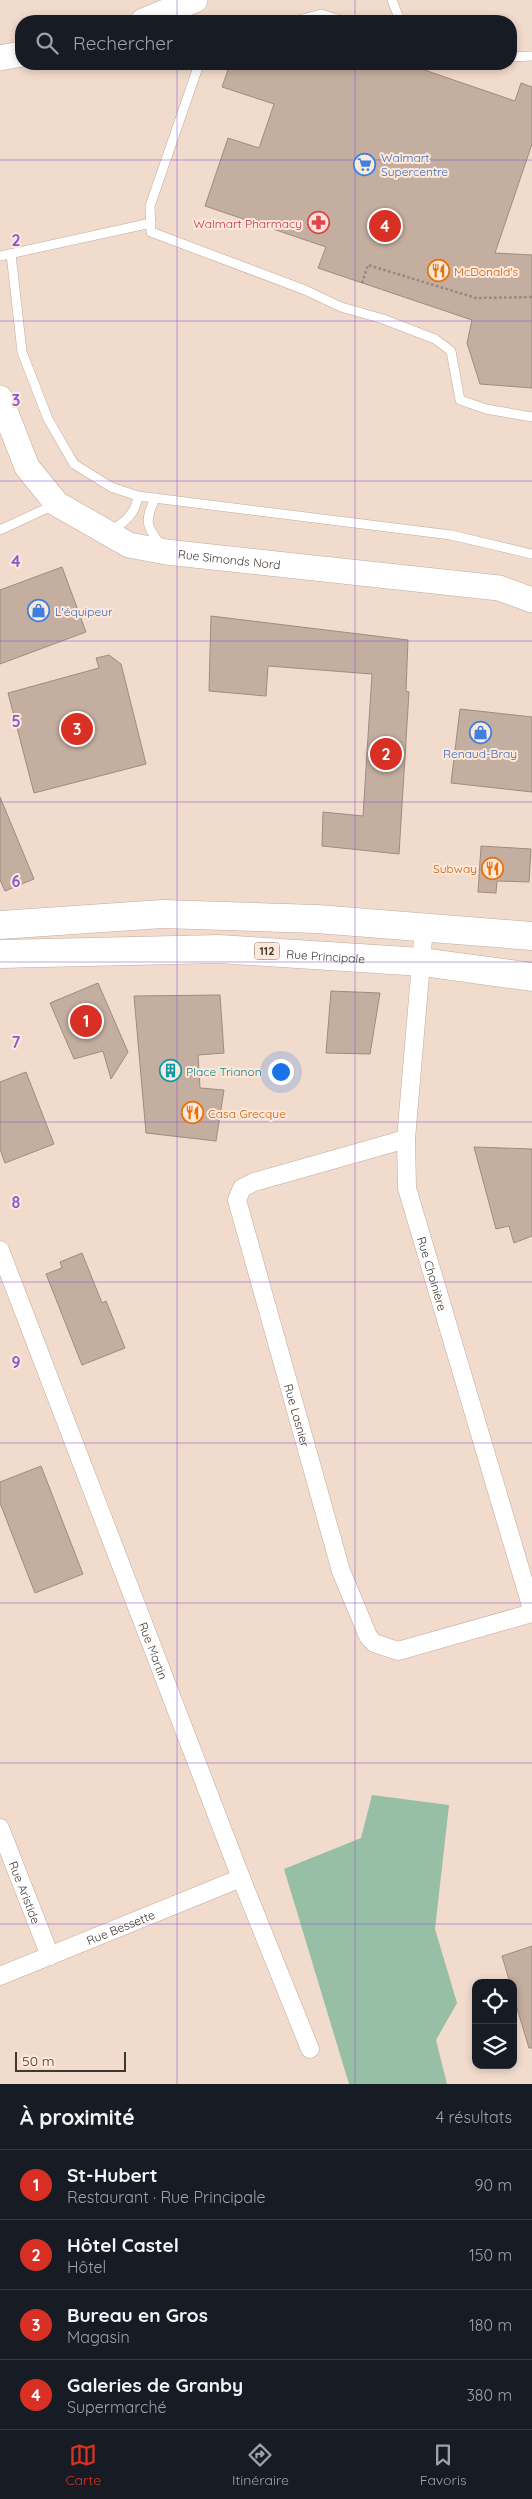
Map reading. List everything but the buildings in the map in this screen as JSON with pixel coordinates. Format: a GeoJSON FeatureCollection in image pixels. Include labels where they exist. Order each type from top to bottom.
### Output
{"type":"FeatureCollection","features":[{"type":"Feature","properties":{"kind":"main road","name":"Rue Principale"},"geometry":{"type":"LineString","coordinates":[[0,925],[162,914],[221,932],[422,962],[532,976]]}},
{"type":"Feature","properties":{"kind":"main road","name":"Rue Principale"},"geometry":{"type":"LineString","coordinates":[[0,954],[221,932],[317,919],[532,936]]}},
{"type":"Feature","properties":{"kind":"street"},"geometry":{"type":"LineString","coordinates":[[158,15],[195,0]]}},
{"type":"Feature","properties":{"kind":"street"},"geometry":{"type":"LineString","coordinates":[[0,58],[15,55]]}},
{"type":"Feature","properties":{"kind":"street","name":"Rue Simonds Nord"},"geometry":{"type":"LineString","coordinates":[[0,398],[27,466],[57,504],[128,545],[166,552],[499,588],[532,600]]}},
{"type":"Feature","properties":{"kind":"street","name":"Rue Choinière"},"geometry":{"type":"LineString","coordinates":[[424,928],[406,1139],[406,1188],[532,1609]]}},
{"type":"Feature","properties":{"kind":"street","name":"Rue Lasnier"},"geometry":{"type":"LineString","coordinates":[[406,1139],[254,1182],[242,1188],[237,1200],[341,1571],[368,1636],[374,1643],[398,1652],[532,1613]]}},
{"type":"Feature","properties":{"kind":"street","name":"Rue Martin"},"geometry":{"type":"LineString","coordinates":[[0,1250],[242,1878],[310,2049]]}},
{"type":"Feature","properties":{"kind":"street","name":"Rue Aristide"},"geometry":{"type":"LineString","coordinates":[[0,1828],[50,1956]]}},
{"type":"Feature","properties":{"kind":"street","name":"Rue Bessette"},"geometry":{"type":"LineString","coordinates":[[0,1976],[242,1878]]}},
{"type":"Feature","properties":{"kind":"lane"},"geometry":{"type":"LineString","coordinates":[[392,0],[398,15]]}},
{"type":"Feature","properties":{"kind":"lane"},"geometry":{"type":"LineString","coordinates":[[517,57],[532,56]]}},
{"type":"Feature","properties":{"kind":"lane"},"geometry":{"type":"LineString","coordinates":[[197,70],[150,206],[151,232],[305,290],[342,307],[383,319],[435,339],[452,351],[460,400],[486,409],[532,417]]}},
{"type":"Feature","properties":{"kind":"lane"},"geometry":{"type":"LineString","coordinates":[[0,256],[151,223]]}},
{"type":"Feature","properties":{"kind":"lane"},"geometry":{"type":"LineString","coordinates":[[10,254],[22,352],[48,419],[74,464],[111,487],[138,496],[452,535],[532,554]]}},
{"type":"Feature","properties":{"kind":"lane"},"geometry":{"type":"LineString","coordinates":[[107,534],[124,522],[137,508],[138,496]]}},
{"type":"Feature","properties":{"kind":"lane"},"geometry":{"type":"LineString","coordinates":[[155,498],[147,517],[149,531],[166,552]]}},
{"type":"Feature","properties":{"kind":"lane"},"geometry":{"type":"LineString","coordinates":[[0,530],[57,504]]}},
{"type":"Feature","properties":{"kind":"path"},"geometry":{"type":"LineString","coordinates":[[362,283],[368,265],[476,298],[532,297]]}},
{"type":"Feature","properties":{"kind":"green space"},"geometry":{"type":"Polygon","coordinates":[[[372,1795],[449,1805],[435,1929],[457,2003],[436,2040],[447,2084],[349,2084],[284,1869],[361,1838],[372,1795]]]}},
{"type":"Feature","properties":{"kind":"place","name":"Walmart Supercentre"},"geometry":{"type":"Point","coordinates":[365,164]}},
{"type":"Feature","properties":{"kind":"place","name":"Walmart Pharmacy"},"geometry":{"type":"Point","coordinates":[318,223]}},
{"type":"Feature","properties":{"kind":"place","name":"Galeries de Granby"},"geometry":{"type":"Point","coordinates":[385,226]}},
{"type":"Feature","properties":{"kind":"place","name":"McDonald's"},"geometry":{"type":"Point","coordinates":[438,271]}},
{"type":"Feature","properties":{"kind":"place","name":"L'équipeur"},"geometry":{"type":"Point","coordinates":[39,611]}},
{"type":"Feature","properties":{"kind":"place","name":"Bureau en Gros"},"geometry":{"type":"Point","coordinates":[77,729]}},
{"type":"Feature","properties":{"kind":"place","name":"Renaud-Bray"},"geometry":{"type":"Point","coordinates":[480,732]}},
{"type":"Feature","properties":{"kind":"place","name":"Hôtel Castel"},"geometry":{"type":"Point","coordinates":[386,754]}},
{"type":"Feature","properties":{"kind":"place","name":"Subway"},"geometry":{"type":"Point","coordinates":[493,868]}},
{"type":"Feature","properties":{"kind":"place","name":"St-Hubert"},"geometry":{"type":"Point","coordinates":[86,1021]}},
{"type":"Feature","properties":{"kind":"place","name":"Place Trianon"},"geometry":{"type":"Point","coordinates":[170,1071]}},
{"type":"Feature","properties":{"kind":"place","name":"Casa Grecque"},"geometry":{"type":"Point","coordinates":[192,1113]}}]}
